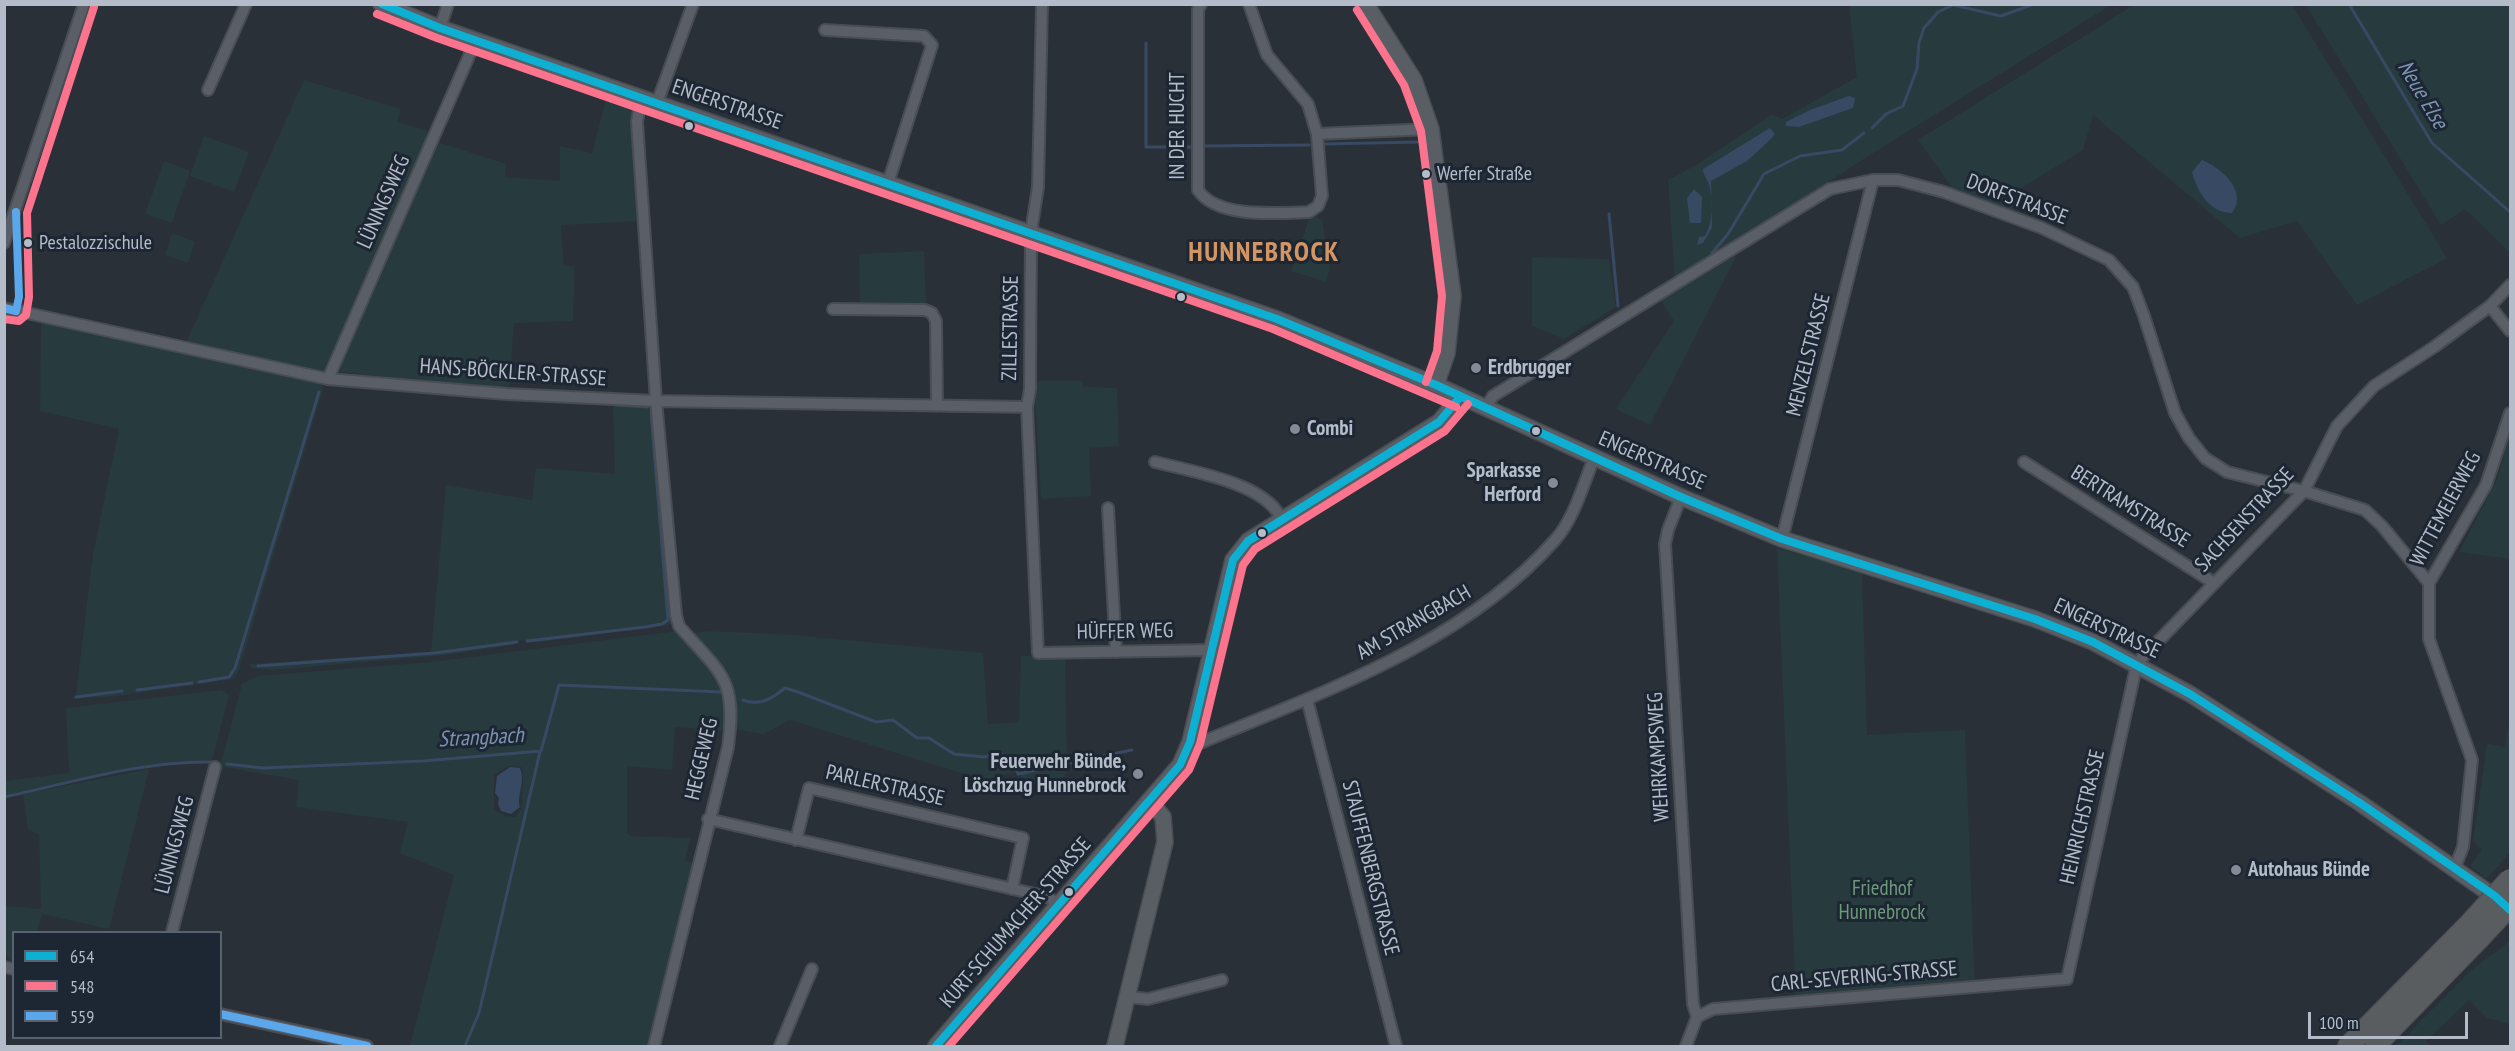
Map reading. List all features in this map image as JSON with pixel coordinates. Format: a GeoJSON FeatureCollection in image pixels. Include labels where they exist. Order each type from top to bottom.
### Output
{"type":"FeatureCollection","features":[{"type":"Feature","properties":{"kind":"highway"},"geometry":{"type":"LineString","coordinates":[[2375,1047],[2476,930],[2511,879]]}},
{"type":"Feature","properties":{"kind":"highway"},"geometry":{"type":"LineString","coordinates":[[2348,1047],[2505,904]]}},
{"type":"Feature","properties":{"kind":"main road","name":"ENGERSTRASSE"},"geometry":{"type":"LineString","coordinates":[[381,4],[440,28],[1277,319],[1436,385],[1680,497],[1782,539],[2035,619],[2137,663],[2190,694],[2360,803],[2505,904]]}},
{"type":"Feature","properties":{"kind":"main road"},"geometry":{"type":"LineString","coordinates":[[1366,4],[1414,80],[1431,129],[1453,296],[1447,353],[1436,385]]}},
{"type":"Feature","properties":{"kind":"main road","name":"KURT-SCHUMACHER-STRASSE"},"geometry":{"type":"LineString","coordinates":[[936,1047],[1180,765],[1190,742],[1233,560],[1238,550],[1439,422],[1460,397]]}},
{"type":"Feature","properties":{"kind":"main road"},"geometry":{"type":"LineString","coordinates":[[1115,1047],[1165,842],[1163,817],[1150,801]]}},
{"type":"Feature","properties":{"kind":"street"},"geometry":{"type":"LineString","coordinates":[[4,243],[84,4]]}},
{"type":"Feature","properties":{"kind":"street"},"geometry":{"type":"LineString","coordinates":[[208,90],[246,4]]}},
{"type":"Feature","properties":{"kind":"street"},"geometry":{"type":"LineString","coordinates":[[440,28],[448,4]]}},
{"type":"Feature","properties":{"kind":"street"},"geometry":{"type":"LineString","coordinates":[[657,103],[693,4]]}},
{"type":"Feature","properties":{"kind":"street","name":"ZILLESTRASSE"},"geometry":{"type":"LineString","coordinates":[[1038,653],[1027,406],[1030,389],[1031,232],[1038,187],[1042,4]]}},
{"type":"Feature","properties":{"kind":"street","name":"IN DER HUCHT"},"geometry":{"type":"LineString","coordinates":[[1201,4],[1198,10],[1198,190],[1203,197],[1244,213],[1309,212],[1318,206],[1322,196],[1317,134],[1308,104],[1267,55],[1249,4]]}},
{"type":"Feature","properties":{"kind":"street"},"geometry":{"type":"LineString","coordinates":[[825,30],[924,36],[932,45],[888,183]]}},
{"type":"Feature","properties":{"kind":"street","name":"LÜNINGSWEG"},"geometry":{"type":"LineString","coordinates":[[328,379],[476,40]]}},
{"type":"Feature","properties":{"kind":"street","name":"HEGGEWEG"},"geometry":{"type":"LineString","coordinates":[[641,98],[637,122],[656,401],[676,615],[679,626],[725,679],[733,713],[728,747],[708,819],[654,1047]]}},
{"type":"Feature","properties":{"kind":"street"},"geometry":{"type":"LineString","coordinates":[[1317,134],[1431,129]]}},
{"type":"Feature","properties":{"kind":"street","name":"DORFSTRASSE"},"geometry":{"type":"LineString","coordinates":[[1485,409],[1493,396],[1830,189],[1872,180],[1898,180],[1944,192],[2042,228],[2109,260],[2133,288],[2145,316],[2175,413],[2189,438],[2205,458],[2227,472],[2304,491],[2365,510],[2382,526],[2429,583]]}},
{"type":"Feature","properties":{"kind":"street","name":"MENZELSTRASSE"},"geometry":{"type":"LineString","coordinates":[[1782,539],[1872,180]]}},
{"type":"Feature","properties":{"kind":"street","name":"SACHSENSTRASSE"},"geometry":{"type":"LineString","coordinates":[[2137,663],[2304,491],[2337,426],[2374,386],[2434,347],[2490,306],[2511,285]]}},
{"type":"Feature","properties":{"kind":"street"},"geometry":{"type":"LineString","coordinates":[[2490,306],[2511,331]]}},
{"type":"Feature","properties":{"kind":"street","name":"HANS-BÖCKLER-STRASSE"},"geometry":{"type":"LineString","coordinates":[[4,308],[328,379],[507,393],[656,401],[1027,406]]}},
{"type":"Feature","properties":{"kind":"street"},"geometry":{"type":"LineString","coordinates":[[833,309],[925,310],[932,313],[936,321],[937,406]]}},
{"type":"Feature","properties":{"kind":"street","name":"WITTEMEIERWEG"},"geometry":{"type":"LineString","coordinates":[[2455,867],[2463,847],[2472,760],[2429,639],[2429,583],[2486,485],[2511,412]]}},
{"type":"Feature","properties":{"kind":"street","name":"AM STRANGBACH"},"geometry":{"type":"LineString","coordinates":[[1190,742],[1200,743],[1361,676],[1477,612],[1555,540],[1566,523],[1594,458]]}},
{"type":"Feature","properties":{"kind":"street"},"geometry":{"type":"LineString","coordinates":[[1155,462],[1247,487],[1279,513],[1282,521]]}},
{"type":"Feature","properties":{"kind":"street","name":"BERTRAMSTRASSE"},"geometry":{"type":"LineString","coordinates":[[2024,462],[2214,584]]}},
{"type":"Feature","properties":{"kind":"street","name":"WEHRKAMPSWEG"},"geometry":{"type":"LineString","coordinates":[[1680,497],[1665,544],[1694,1004],[1697,1017]]}},
{"type":"Feature","properties":{"kind":"street"},"geometry":{"type":"LineString","coordinates":[[1108,508],[1116,652]]}},
{"type":"Feature","properties":{"kind":"street","name":"HÜFFER WEG"},"geometry":{"type":"LineString","coordinates":[[1038,653],[1212,650]]}},
{"type":"Feature","properties":{"kind":"street","name":"HEINRICHSTRASSE"},"geometry":{"type":"LineString","coordinates":[[2067,979],[2137,663]]}},
{"type":"Feature","properties":{"kind":"street","name":"STAUFFENBERGSTRASSE"},"geometry":{"type":"LineString","coordinates":[[1307,699],[1396,1047]]}},
{"type":"Feature","properties":{"kind":"street","name":"LÜNINGSWEG"},"geometry":{"type":"LineString","coordinates":[[173,931],[215,767]]}},
{"type":"Feature","properties":{"kind":"street","name":"PARLERSTRASSE"},"geometry":{"type":"LineString","coordinates":[[796,840],[809,788],[1023,838],[1012,889]]}},
{"type":"Feature","properties":{"kind":"street"},"geometry":{"type":"LineString","coordinates":[[708,819],[1048,897],[1059,905]]}},
{"type":"Feature","properties":{"kind":"street"},"geometry":{"type":"LineString","coordinates":[[780,1047],[812,969]]}},
{"type":"Feature","properties":{"kind":"street","name":"CARL-SEVERING-STRASSE"},"geometry":{"type":"LineString","coordinates":[[1697,1017],[1713,1009],[2067,979]]}},
{"type":"Feature","properties":{"kind":"street"},"geometry":{"type":"LineString","coordinates":[[1128,997],[1148,999],[1222,980]]}},
{"type":"Feature","properties":{"kind":"street"},"geometry":{"type":"LineString","coordinates":[[222,1014],[367,1047]]}},
{"type":"Feature","properties":{"kind":"street"},"geometry":{"type":"LineString","coordinates":[[1686,1047],[1697,1017]]}},
{"type":"Feature","properties":{"kind":"green space"},"geometry":{"type":"Polygon","coordinates":[[[1849,5],[2111,5],[1870,155],[1675,281],[1668,180],[1696,165],[1772,114],[1782,119],[1857,77],[1849,5]]]}},
{"type":"Feature","properties":{"kind":"green space"},"geometry":{"type":"Polygon","coordinates":[[[2134,5],[2292,5],[2447,258],[2357,305],[2297,221],[2240,238],[2093,115],[2083,150],[2007,197],[2024,227],[1956,202],[1950,184],[1918,140],[2134,5]]]}},
{"type":"Feature","properties":{"kind":"green space"},"geometry":{"type":"Polygon","coordinates":[[[2306,5],[2510,5],[2510,253],[2465,209],[2441,225],[2306,5]]]}},
{"type":"Feature","properties":{"kind":"green space"},"geometry":{"type":"Polygon","coordinates":[[[304,80],[401,109],[397,122],[431,132],[324,371],[186,343],[304,80]]]}},
{"type":"Feature","properties":{"kind":"green space"},"geometry":{"type":"Polygon","coordinates":[[[607,96],[633,104],[641,221],[561,225],[564,266],[575,266],[573,321],[514,323],[509,390],[341,372],[341,365],[438,142],[506,164],[505,177],[560,181],[560,146],[592,153],[607,96]]]}},
{"type":"Feature","properties":{"kind":"green space"},"geometry":{"type":"Polygon","coordinates":[[[204,136],[249,152],[234,192],[190,176],[204,136]]]}},
{"type":"Feature","properties":{"kind":"green space"},"geometry":{"type":"Polygon","coordinates":[[[164,161],[190,171],[172,223],[145,214],[164,161]]]}},
{"type":"Feature","properties":{"kind":"green space"},"geometry":{"type":"Polygon","coordinates":[[[1310,216],[1322,221],[1330,269],[1326,282],[1291,271],[1310,216]]]}},
{"type":"Feature","properties":{"kind":"green space"},"geometry":{"type":"Polygon","coordinates":[[[172,233],[195,242],[188,263],[165,255],[172,233]]]}},
{"type":"Feature","properties":{"kind":"green space"},"geometry":{"type":"Polygon","coordinates":[[[924,251],[926,303],[860,305],[859,254],[924,251]]]}},
{"type":"Feature","properties":{"kind":"green space"},"geometry":{"type":"Polygon","coordinates":[[[1737,255],[1650,425],[1616,409],[1674,321],[1661,301],[1737,255]]]}},
{"type":"Feature","properties":{"kind":"green space"},"geometry":{"type":"Polygon","coordinates":[[[1532,257],[1609,259],[1616,307],[1564,339],[1532,326],[1532,257]]]}},
{"type":"Feature","properties":{"kind":"green space"},"geometry":{"type":"Polygon","coordinates":[[[41,322],[137,341],[322,384],[323,389],[239,670],[233,679],[117,696],[72,699],[76,694],[93,554],[119,429],[40,411],[41,322]]]}},
{"type":"Feature","properties":{"kind":"green space"},"geometry":{"type":"Polygon","coordinates":[[[1034,381],[1082,381],[1084,387],[1117,388],[1119,446],[1089,448],[1091,496],[1041,499],[1034,381]]]}},
{"type":"Feature","properties":{"kind":"green space"},"geometry":{"type":"Polygon","coordinates":[[[616,404],[653,408],[673,620],[669,625],[531,643],[527,640],[518,641],[513,645],[446,655],[271,670],[251,668],[249,664],[431,652],[446,485],[532,500],[536,468],[615,474],[613,406],[616,404]]]}},
{"type":"Feature","properties":{"kind":"green space"},"geometry":{"type":"Polygon","coordinates":[[[2510,432],[2510,559],[2459,552],[2497,480],[2510,432]]]}},
{"type":"Feature","properties":{"kind":"green space","name":"Friedhof Hunnebrock"},"geometry":{"type":"Polygon","coordinates":[[[1777,548],[1862,572],[1867,735],[1965,730],[1975,990],[1796,1003],[1777,548]]]}},
{"type":"Feature","properties":{"kind":"green space"},"geometry":{"type":"Polygon","coordinates":[[[678,631],[726,688],[726,731],[675,727],[672,770],[627,766],[627,833],[631,836],[690,838],[685,861],[695,863],[651,1046],[410,1046],[454,875],[400,853],[408,822],[296,807],[299,780],[224,767],[223,771],[219,771],[242,684],[258,676],[431,662],[678,631]],[[508,766],[494,775],[494,809],[505,816],[516,817],[522,807],[523,771],[521,767],[508,766]]]}},
{"type":"Feature","properties":{"kind":"green space"},"geometry":{"type":"Polygon","coordinates":[[[709,631],[794,635],[983,653],[988,724],[1019,722],[1021,656],[1065,656],[1067,760],[1070,767],[1054,791],[1021,780],[1020,771],[984,780],[790,720],[764,734],[737,730],[734,698],[726,676],[691,633],[709,631]]]}},
{"type":"Feature","properties":{"kind":"green space"},"geometry":{"type":"Polygon","coordinates":[[[222,690],[229,695],[212,760],[134,768],[5,796],[5,781],[69,773],[66,708],[222,690]]]}},
{"type":"Feature","properties":{"kind":"green space"},"geometry":{"type":"Polygon","coordinates":[[[2510,727],[2510,852],[2487,879],[2470,866],[2482,850],[2473,841],[2487,744],[2505,747],[2510,727]]]}},
{"type":"Feature","properties":{"kind":"green space"},"geometry":{"type":"Polygon","coordinates":[[[149,769],[109,929],[42,914],[37,931],[12,931],[12,962],[4,945],[5,906],[41,909],[39,835],[28,829],[23,794],[149,769]]]}},
{"type":"Feature","properties":{"kind":"green space"},"geometry":{"type":"Polygon","coordinates":[[[2510,941],[2510,1024],[2487,1018],[2469,1000],[2426,1041],[2431,1046],[2396,1046],[2469,972],[2510,941]]]}},
{"type":"Feature","properties":{"kind":"water"},"geometry":{"type":"Polygon","coordinates":[[[1849,96],[1855,98],[1853,108],[1799,127],[1786,126],[1786,122],[1810,110],[1849,96]]]}},
{"type":"Feature","properties":{"kind":"water"},"geometry":{"type":"Polygon","coordinates":[[[1770,128],[1775,134],[1747,161],[1711,181],[1711,197],[1703,169],[1770,128]]]}},
{"type":"Feature","properties":{"kind":"water"},"geometry":{"type":"Polygon","coordinates":[[[2202,160],[2217,168],[2235,188],[2236,205],[2232,213],[2224,212],[2211,205],[2205,200],[2197,186],[2192,172],[2202,160]]]}},
{"type":"Feature","properties":{"kind":"water"},"geometry":{"type":"Polygon","coordinates":[[[1694,189],[1702,197],[1701,223],[1690,223],[1687,198],[1694,189]]]}},
{"type":"Feature","properties":{"kind":"water"},"geometry":{"type":"Polygon","coordinates":[[[1712,211],[1712,228],[1703,243],[1697,245],[1699,237],[1705,236],[1708,230],[1712,211]]]}},
{"type":"Feature","properties":{"kind":"water"},"geometry":{"type":"Polygon","coordinates":[[[510,767],[520,768],[522,774],[520,807],[511,814],[501,811],[498,804],[499,798],[495,793],[497,776],[510,767]]]}},
{"type":"Feature","properties":{"kind":"waterway"},"geometry":{"type":"LineString","coordinates":[[1872,128],[1886,114],[1903,106],[1917,69],[1919,43],[1924,28],[1938,12],[1953,5],[2001,16],[2034,4]]}},
{"type":"Feature","properties":{"kind":"waterway","name":"Neue Else"},"geometry":{"type":"LineString","coordinates":[[2349,4],[2432,143],[2510,212]]}},
{"type":"Feature","properties":{"kind":"waterway"},"geometry":{"type":"LineString","coordinates":[[1146,43],[1146,147],[1193,147]]}},
{"type":"Feature","properties":{"kind":"waterway","name":"Strangbach"},"geometry":{"type":"LineString","coordinates":[[1712,253],[1728,234],[1764,174],[1800,156],[1842,150],[1864,133]]}},
{"type":"Feature","properties":{"kind":"waterway"},"geometry":{"type":"LineString","coordinates":[[1324,144],[1419,142]]}},
{"type":"Feature","properties":{"kind":"waterway"},"geometry":{"type":"LineString","coordinates":[[1424,142],[1428,170]]}},
{"type":"Feature","properties":{"kind":"waterway"},"geometry":{"type":"LineString","coordinates":[[1205,146],[1309,145]]}},
{"type":"Feature","properties":{"kind":"waterway"},"geometry":{"type":"LineString","coordinates":[[1429,179],[1433,210]]}},
{"type":"Feature","properties":{"kind":"waterway"},"geometry":{"type":"LineString","coordinates":[[1609,214],[1618,306]]}},
{"type":"Feature","properties":{"kind":"waterway"},"geometry":{"type":"LineString","coordinates":[[199,682],[229,677],[235,668],[319,392]]}},
{"type":"Feature","properties":{"kind":"waterway"},"geometry":{"type":"LineString","coordinates":[[616,405],[647,407]]}},
{"type":"Feature","properties":{"kind":"waterway"},"geometry":{"type":"LineString","coordinates":[[527,641],[645,627],[662,624],[668,620],[651,413]]}},
{"type":"Feature","properties":{"kind":"waterway"},"geometry":{"type":"LineString","coordinates":[[258,666],[435,653],[517,642]]}},
{"type":"Feature","properties":{"kind":"waterway"},"geometry":{"type":"LineString","coordinates":[[137,690],[192,683]]}},
{"type":"Feature","properties":{"kind":"waterway","name":"Strangbach"},"geometry":{"type":"LineString","coordinates":[[227,764],[263,768],[423,761],[541,751],[559,685],[722,692]]}},
{"type":"Feature","properties":{"kind":"waterway","name":"Strangbach"},"geometry":{"type":"LineString","coordinates":[[743,700],[761,702],[785,688],[876,722],[893,720],[917,738],[929,738],[954,754],[984,757],[1000,753],[1013,762],[1018,774],[1132,750]]}},
{"type":"Feature","properties":{"kind":"waterway"},"geometry":{"type":"LineString","coordinates":[[76,697],[122,691]]}},
{"type":"Feature","properties":{"kind":"waterway"},"geometry":{"type":"LineString","coordinates":[[465,1046],[479,1013],[540,752]]}},
{"type":"Feature","properties":{"kind":"waterway","name":"Strangbach"},"geometry":{"type":"LineString","coordinates":[[4,797],[134,769],[187,762],[212,762]]}},
{"type":"Feature","properties":{"kind":"transit line","name":"654"},"geometry":{"type":"LineString","coordinates":[[382,4],[440,28],[1277,319],[1436,385],[1681,497],[1782,539],[2035,619],[2093,642],[2190,694],[2360,803],[2495,896],[2510,910]]}},
{"type":"Feature","properties":{"kind":"transit line","name":"548"},"geometry":{"type":"LineString","coordinates":[[4,319],[19,321],[26,315],[29,297],[27,213],[94,7]]}},
{"type":"Feature","properties":{"kind":"transit line","name":"548"},"geometry":{"type":"LineString","coordinates":[[1357,10],[1404,85],[1421,131],[1442,296],[1437,351],[1426,382]]}},
{"type":"Feature","properties":{"kind":"transit line","name":"548"},"geometry":{"type":"LineString","coordinates":[[377,14],[437,38],[1273,329],[1456,407]]}},
{"type":"Feature","properties":{"kind":"transit line","name":"559"},"geometry":{"type":"LineString","coordinates":[[4,308],[16,311],[19,297],[16,212]]}},
{"type":"Feature","properties":{"kind":"transit line","name":"654"},"geometry":{"type":"LineString","coordinates":[[936,1046],[1180,765],[1190,742],[1233,560],[1248,541],[1439,422],[1460,397]]}},
{"type":"Feature","properties":{"kind":"transit line","name":"548"},"geometry":{"type":"LineString","coordinates":[[949,1046],[1189,770],[1200,744],[1243,565],[1255,549],[1445,431],[1468,404]]}},
{"type":"Feature","properties":{"kind":"transit line","name":"559"},"geometry":{"type":"LineString","coordinates":[[222,1014],[367,1046]]}},
{"type":"Feature","properties":{"kind":"place","name":"Werfer Straße"},"geometry":{"type":"Point","coordinates":[1426,174]}},
{"type":"Feature","properties":{"kind":"place","name":"Pestalozzischule"},"geometry":{"type":"Point","coordinates":[28,243]}},
{"type":"Feature","properties":{"kind":"place","name":"Erdbrugger"},"geometry":{"type":"Point","coordinates":[1476,368]}},
{"type":"Feature","properties":{"kind":"place","name":"Combi"},"geometry":{"type":"Point","coordinates":[1295,429]}},
{"type":"Feature","properties":{"kind":"place","name":"Sparkasse Herford"},"geometry":{"type":"Point","coordinates":[1553,483]}},
{"type":"Feature","properties":{"kind":"place","name":"Feuerwehr Bünde, Löschzug Hunnebrock"},"geometry":{"type":"Point","coordinates":[1138,774]}},
{"type":"Feature","properties":{"kind":"place","name":"Autohaus Bünde"},"geometry":{"type":"Point","coordinates":[2236,870]}},
{"type":"Feature","properties":{"kind":"district","name":"HUNNEBROCK"},"geometry":{"type":"Point","coordinates":[1264,253]}}]}
